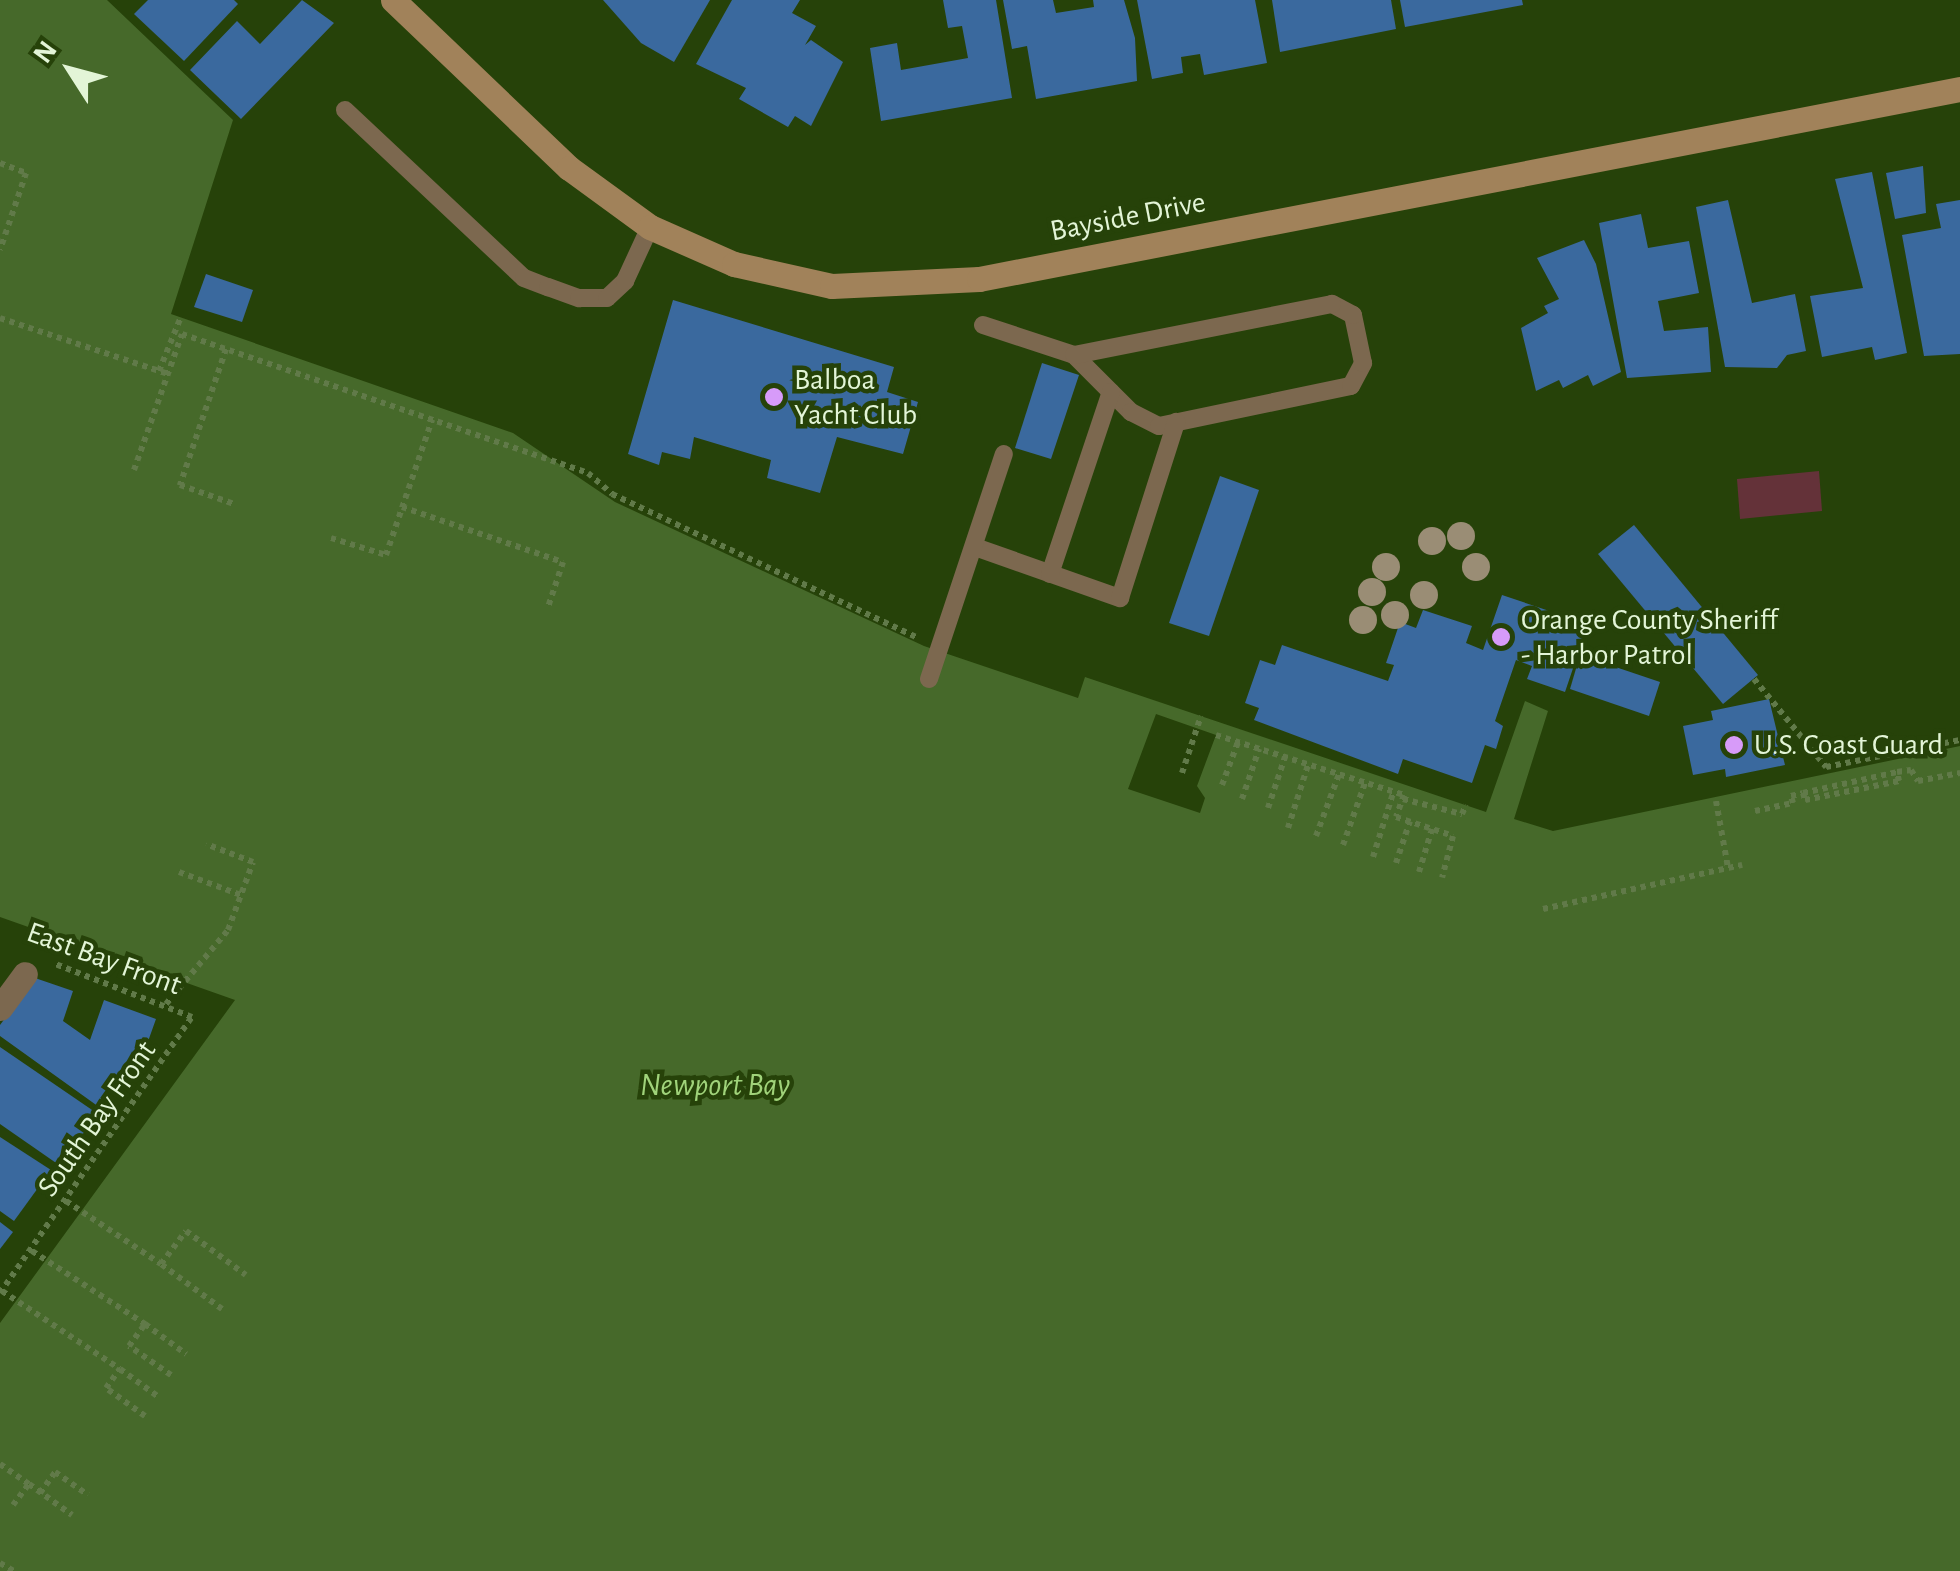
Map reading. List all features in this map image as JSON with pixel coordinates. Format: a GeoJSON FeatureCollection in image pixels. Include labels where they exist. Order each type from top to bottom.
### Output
{"type":"FeatureCollection","features":[{"type":"Feature","properties":{"kind":"main road","name":"Bayside Drive"},"geometry":{"type":"LineString","coordinates":[[393,0],[569,168],[650,227],[734,264],[832,286],[911,287],[1960,89]]}},
{"type":"Feature","properties":{"kind":"street"},"geometry":{"type":"LineString","coordinates":[[0,1008],[31,966]]}},
{"type":"Feature","properties":{"kind":"lane"},"geometry":{"type":"LineString","coordinates":[[345,110],[524,278],[548,288],[579,298],[607,298],[625,282],[650,227]]}},
{"type":"Feature","properties":{"kind":"lane"},"geometry":{"type":"LineString","coordinates":[[983,325],[1074,355],[1145,423],[1176,422],[1350,386],[1363,363],[1353,315],[1332,304],[1074,355]]}},
{"type":"Feature","properties":{"kind":"lane"},"geometry":{"type":"LineString","coordinates":[[1050,574],[1111,392]]}},
{"type":"Feature","properties":{"kind":"lane"},"geometry":{"type":"LineString","coordinates":[[975,547],[1120,598],[1176,422]]}},
{"type":"Feature","properties":{"kind":"lane"},"geometry":{"type":"LineString","coordinates":[[929,679],[1004,454]]}},
{"type":"Feature","properties":{"kind":"path"},"geometry":{"type":"LineString","coordinates":[[0,163],[26,173],[0,250]]}},
{"type":"Feature","properties":{"kind":"path"},"geometry":{"type":"LineString","coordinates":[[0,318],[168,374]]}},
{"type":"Feature","properties":{"kind":"path"},"geometry":{"type":"LineString","coordinates":[[158,371],[180,319]]}},
{"type":"Feature","properties":{"kind":"path"},"geometry":{"type":"LineString","coordinates":[[134,470],[182,334],[588,473],[612,494],[917,634],[908,652]]}},
{"type":"Feature","properties":{"kind":"path"},"geometry":{"type":"LineString","coordinates":[[226,349],[180,485],[234,504]]}},
{"type":"Feature","properties":{"kind":"path"},"geometry":{"type":"LineString","coordinates":[[331,538],[386,555],[432,420]]}},
{"type":"Feature","properties":{"kind":"path"},"geometry":{"type":"LineString","coordinates":[[402,507],[563,562],[548,607]]}},
{"type":"Feature","properties":{"kind":"path"},"geometry":{"type":"LineString","coordinates":[[1754,678],[1826,766],[1960,740]]}},
{"type":"Feature","properties":{"kind":"path"},"geometry":{"type":"LineString","coordinates":[[1182,773],[1201,716]]}},
{"type":"Feature","properties":{"kind":"path"},"geometry":{"type":"LineString","coordinates":[[1216,736],[1393,792],[1403,800],[1462,814],[1466,805]]}},
{"type":"Feature","properties":{"kind":"path"},"geometry":{"type":"LineString","coordinates":[[1222,784],[1238,742]]}},
{"type":"Feature","properties":{"kind":"path"},"geometry":{"type":"LineString","coordinates":[[1242,799],[1260,749]]}},
{"type":"Feature","properties":{"kind":"path"},"geometry":{"type":"LineString","coordinates":[[1268,808],[1284,757]]}},
{"type":"Feature","properties":{"kind":"path"},"geometry":{"type":"LineString","coordinates":[[1840,764],[1844,782]]}},
{"type":"Feature","properties":{"kind":"path"},"geometry":{"type":"LineString","coordinates":[[1288,828],[1308,765]]}},
{"type":"Feature","properties":{"kind":"path"},"geometry":{"type":"LineString","coordinates":[[1755,811],[1793,803],[1791,796],[1897,772],[1911,770],[1918,781],[1960,773]]}},
{"type":"Feature","properties":{"kind":"path"},"geometry":{"type":"LineString","coordinates":[[1804,793],[1805,800],[1899,780],[1897,772]]}},
{"type":"Feature","properties":{"kind":"path"},"geometry":{"type":"LineString","coordinates":[[1316,836],[1339,774]]}},
{"type":"Feature","properties":{"kind":"path"},"geometry":{"type":"LineString","coordinates":[[1343,845],[1365,783]]}},
{"type":"Feature","properties":{"kind":"path"},"geometry":{"type":"LineString","coordinates":[[1373,857],[1393,792]]}},
{"type":"Feature","properties":{"kind":"path"},"geometry":{"type":"LineString","coordinates":[[1403,800],[1396,816],[1453,836],[1442,878]]}},
{"type":"Feature","properties":{"kind":"path"},"geometry":{"type":"LineString","coordinates":[[1716,801],[1728,868]]}},
{"type":"Feature","properties":{"kind":"path"},"geometry":{"type":"LineString","coordinates":[[1396,863],[1410,821]]}},
{"type":"Feature","properties":{"kind":"path"},"geometry":{"type":"LineString","coordinates":[[1418,872],[1432,829]]}},
{"type":"Feature","properties":{"kind":"path"},"geometry":{"type":"LineString","coordinates":[[166,1004],[210,944],[216,948],[253,862],[206,844]]}},
{"type":"Feature","properties":{"kind":"path"},"geometry":{"type":"LineString","coordinates":[[1543,908],[1742,865]]}},
{"type":"Feature","properties":{"kind":"path"},"geometry":{"type":"LineString","coordinates":[[178,872],[241,895]]}},
{"type":"Feature","properties":{"kind":"path","name":"East Bay Front"},"geometry":{"type":"LineString","coordinates":[[31,966],[166,1004],[192,1018]]}},
{"type":"Feature","properties":{"kind":"path","name":"South Bay Front"},"geometry":{"type":"LineString","coordinates":[[1,1292],[192,1018]]}},
{"type":"Feature","properties":{"kind":"path"},"geometry":{"type":"LineString","coordinates":[[66,1201],[222,1309]]}},
{"type":"Feature","properties":{"kind":"path"},"geometry":{"type":"LineString","coordinates":[[161,1264],[186,1231],[246,1274]]}},
{"type":"Feature","properties":{"kind":"path"},"geometry":{"type":"LineString","coordinates":[[32,1251],[186,1354]]}},
{"type":"Feature","properties":{"kind":"path"},"geometry":{"type":"LineString","coordinates":[[1,1292],[160,1398]]}},
{"type":"Feature","properties":{"kind":"path"},"geometry":{"type":"LineString","coordinates":[[145,1324],[129,1346],[170,1376]]}},
{"type":"Feature","properties":{"kind":"path"},"geometry":{"type":"LineString","coordinates":[[120,1369],[106,1388],[145,1416]]}},
{"type":"Feature","properties":{"kind":"path"},"geometry":{"type":"LineString","coordinates":[[0,1464],[72,1515]]}},
{"type":"Feature","properties":{"kind":"path"},"geometry":{"type":"LineString","coordinates":[[40,1492],[56,1472],[88,1495]]}},
{"type":"Feature","properties":{"kind":"path"},"geometry":{"type":"LineString","coordinates":[[13,1505],[29,1484]]}},
{"type":"Feature","properties":{"kind":"path"},"geometry":{"type":"LineString","coordinates":[[0,1563],[14,1571]]}},
{"type":"Feature","properties":{"kind":"shaded area"},"geometry":{"type":"Polygon","coordinates":[[[1819,471],[1822,511],[1740,519],[1737,479],[1819,471]]]}},
{"type":"Feature","properties":{"kind":"water","name":"Newport Bay"},"geometry":{"type":"Polygon","coordinates":[[[0,0],[107,0],[233,120],[171,314],[513,433],[615,502],[924,646],[1078,698],[1085,677],[1486,812],[1525,701],[1548,711],[1514,819],[1553,831],[1960,746],[1960,1571],[0,1571],[0,1323],[235,1000],[0,917],[0,0]]]}},
{"type":"Feature","properties":{"kind":"pier"},"geometry":{"type":"Polygon","coordinates":[[[1156,714],[1216,735],[1197,786],[1205,798],[1200,813],[1128,789],[1156,714]]]}},
{"type":"Feature","properties":{"kind":"building"},"geometry":{"type":"Polygon","coordinates":[[[148,0],[234,0],[238,4],[184,61],[134,14],[148,0]]]}},
{"type":"Feature","properties":{"kind":"building"},"geometry":{"type":"Polygon","coordinates":[[[302,0],[334,23],[241,119],[190,70],[237,21],[260,44],[302,0]]]}},
{"type":"Feature","properties":{"kind":"building"},"geometry":{"type":"Polygon","coordinates":[[[603,0],[710,0],[674,62],[641,43],[603,0]]]}},
{"type":"Feature","properties":{"kind":"building"},"geometry":{"type":"Polygon","coordinates":[[[732,0],[800,0],[792,13],[816,26],[805,45],[811,40],[843,62],[811,126],[795,116],[788,127],[739,99],[746,88],[696,64],[732,0]]]}},
{"type":"Feature","properties":{"kind":"building"},"geometry":{"type":"Polygon","coordinates":[[[943,0],[996,0],[1012,98],[881,121],[870,48],[897,43],[901,70],[968,58],[962,26],[948,28],[943,0]]]}},
{"type":"Feature","properties":{"kind":"building"},"geometry":{"type":"Polygon","coordinates":[[[1003,0],[1053,0],[1056,13],[1094,7],[1093,0],[1124,0],[1135,38],[1137,81],[1036,99],[1027,46],[1012,49],[1003,0]]]}},
{"type":"Feature","properties":{"kind":"building"},"geometry":{"type":"Polygon","coordinates":[[[1137,0],[1255,0],[1267,63],[1204,75],[1200,54],[1181,57],[1183,73],[1152,79],[1137,0]]]}},
{"type":"Feature","properties":{"kind":"building"},"geometry":{"type":"Polygon","coordinates":[[[1272,0],[1391,0],[1396,29],[1280,52],[1272,0]]]}},
{"type":"Feature","properties":{"kind":"building"},"geometry":{"type":"Polygon","coordinates":[[[1400,0],[1522,0],[1523,5],[1405,27],[1400,0]]]}},
{"type":"Feature","properties":{"kind":"building"},"geometry":{"type":"Polygon","coordinates":[[[1923,166],[1926,213],[1895,219],[1886,173],[1923,166]]]}},
{"type":"Feature","properties":{"kind":"building"},"geometry":{"type":"Polygon","coordinates":[[[1872,172],[1907,353],[1875,360],[1872,347],[1822,357],[1810,296],[1863,288],[1835,179],[1872,172]]]}},
{"type":"Feature","properties":{"kind":"building"},"geometry":{"type":"Polygon","coordinates":[[[1728,200],[1752,303],[1795,294],[1806,351],[1787,355],[1777,368],[1725,367],[1696,207],[1728,200]]]}},
{"type":"Feature","properties":{"kind":"building"},"geometry":{"type":"Polygon","coordinates":[[[1960,200],[1960,354],[1924,356],[1902,235],[1941,228],[1936,204],[1960,200]]]}},
{"type":"Feature","properties":{"kind":"building"},"geometry":{"type":"Polygon","coordinates":[[[1641,214],[1648,248],[1689,241],[1699,293],[1658,301],[1664,331],[1708,327],[1711,372],[1627,378],[1599,223],[1641,214]]]}},
{"type":"Feature","properties":{"kind":"building"},"geometry":{"type":"Polygon","coordinates":[[[1584,240],[1596,264],[1621,372],[1593,386],[1588,375],[1563,388],[1559,380],[1536,391],[1521,328],[1548,313],[1544,306],[1559,299],[1537,258],[1584,240]]]}},
{"type":"Feature","properties":{"kind":"building"},"geometry":{"type":"Polygon","coordinates":[[[206,274],[253,290],[242,322],[194,307],[206,274]]]}},
{"type":"Feature","properties":{"kind":"building","name":"Balboa Yacht Club"},"geometry":{"type":"Polygon","coordinates":[[[673,300],[894,367],[887,392],[918,402],[903,454],[837,437],[820,493],[767,478],[771,460],[694,437],[690,459],[662,452],[659,465],[628,454],[673,300]]]}},
{"type":"Feature","properties":{"kind":"building"},"geometry":{"type":"Polygon","coordinates":[[[1042,363],[1079,375],[1051,459],[1015,448],[1042,363]]]}},
{"type":"Feature","properties":{"kind":"building"},"geometry":{"type":"Polygon","coordinates":[[[1220,476],[1259,490],[1209,636],[1169,623],[1220,476]]]}},
{"type":"Feature","properties":{"kind":"building"},"geometry":{"type":"Polygon","coordinates":[[[1634,525],[1758,675],[1723,704],[1598,554],[1634,525]]]}},
{"type":"Feature","properties":{"kind":"building"},"geometry":{"type":"Polygon","coordinates":[[[1502,595],[1588,624],[1565,692],[1527,679],[1532,666],[1516,660],[1495,721],[1503,726],[1496,749],[1485,745],[1472,783],[1403,759],[1398,774],[1254,720],[1259,708],[1245,703],[1260,660],[1275,665],[1282,645],[1388,681],[1394,665],[1386,663],[1400,622],[1416,628],[1423,610],[1472,626],[1466,643],[1483,650],[1502,595]]]}},
{"type":"Feature","properties":{"kind":"building"},"geometry":{"type":"Polygon","coordinates":[[[1580,655],[1660,682],[1649,716],[1570,689],[1580,655]]]}},
{"type":"Feature","properties":{"kind":"building","name":"U.S. Coast Guard"},"geometry":{"type":"Polygon","coordinates":[[[1769,699],[1785,765],[1726,777],[1725,769],[1693,775],[1683,726],[1713,720],[1711,711],[1769,699]]]}},
{"type":"Feature","properties":{"kind":"building"},"geometry":{"type":"Polygon","coordinates":[[[35,978],[73,991],[63,1021],[90,1040],[104,1000],[156,1019],[141,1061],[134,1058],[99,1107],[0,1036],[0,1025],[35,978]]]}},
{"type":"Feature","properties":{"kind":"building"},"geometry":{"type":"Polygon","coordinates":[[[0,1047],[98,1114],[59,1165],[0,1124],[0,1047]]]}},
{"type":"Feature","properties":{"kind":"building"},"geometry":{"type":"Polygon","coordinates":[[[0,1137],[51,1170],[14,1221],[0,1211],[0,1137]]]}},
{"type":"Feature","properties":{"kind":"building"},"geometry":{"type":"Polygon","coordinates":[[[0,1222],[13,1232],[0,1249],[0,1222]]]}},
{"type":"Feature","properties":{"kind":"place","name":"Balboa Yacht Club"},"geometry":{"type":"Point","coordinates":[774,397]}},
{"type":"Feature","properties":{"kind":"place","name":"Orange County Sheriff - Harbor Patrol"},"geometry":{"type":"Point","coordinates":[1501,637]}},
{"type":"Feature","properties":{"kind":"place","name":"U.S. Coast Guard"},"geometry":{"type":"Point","coordinates":[1734,745]}}]}
